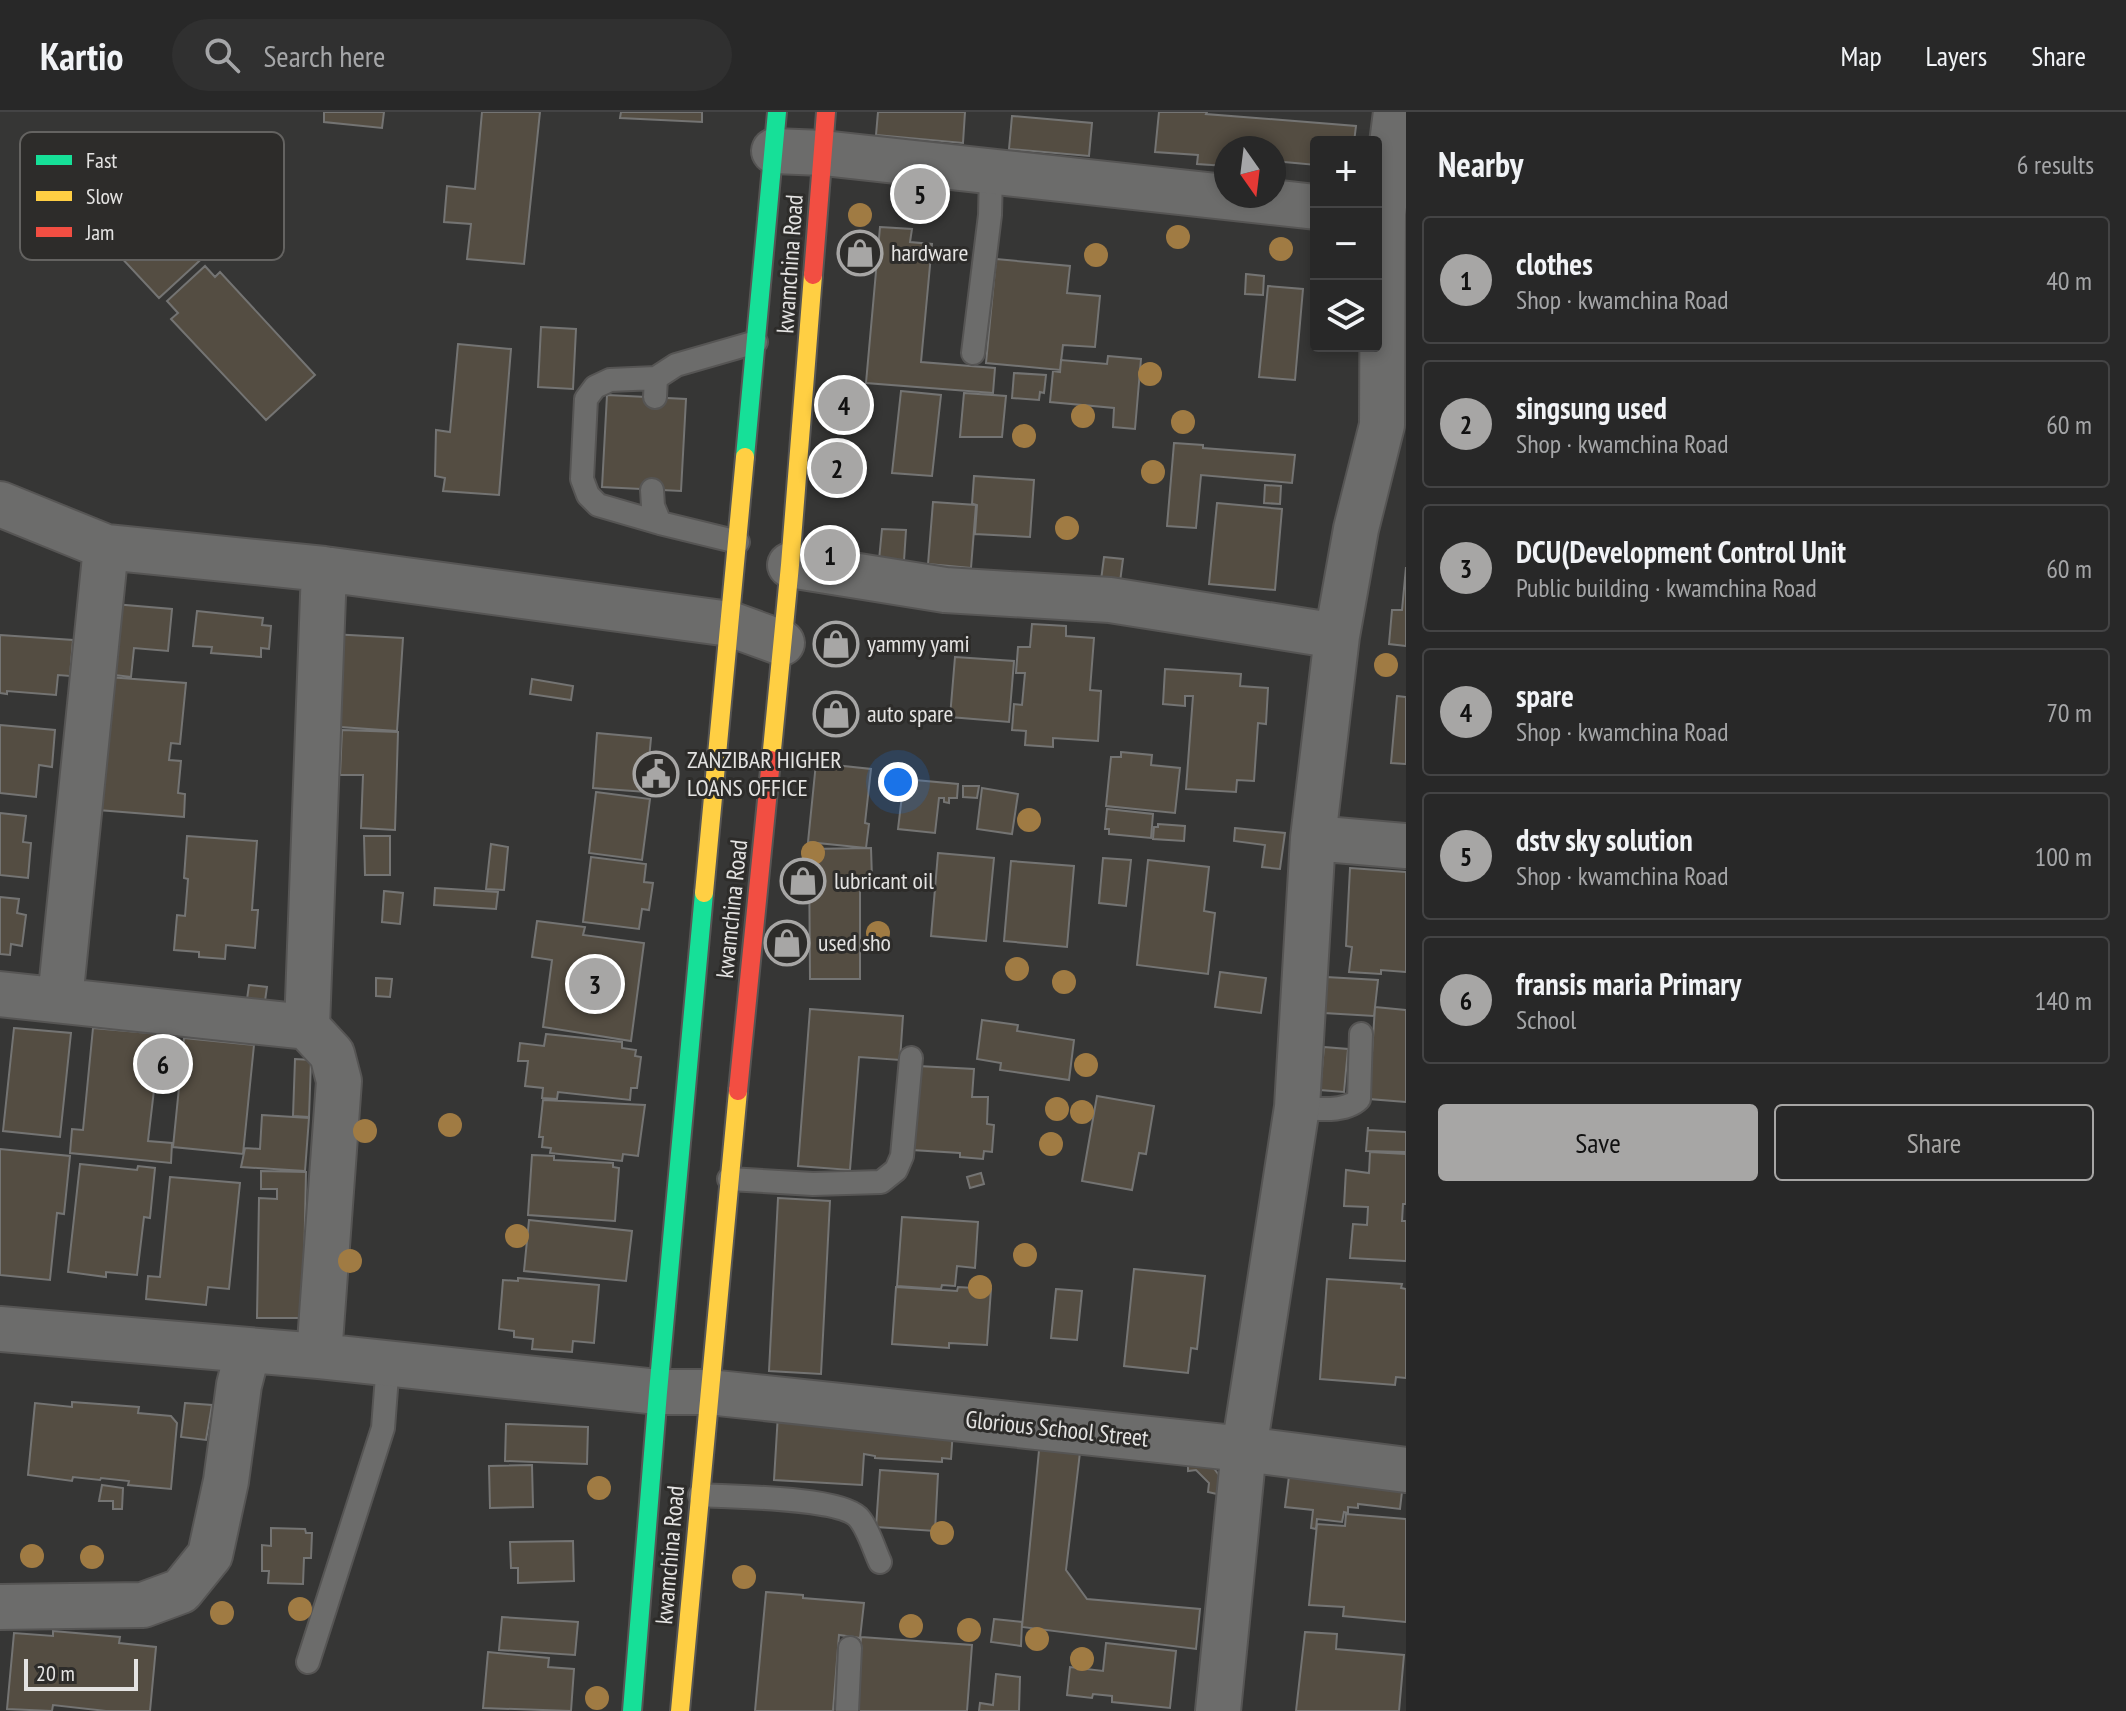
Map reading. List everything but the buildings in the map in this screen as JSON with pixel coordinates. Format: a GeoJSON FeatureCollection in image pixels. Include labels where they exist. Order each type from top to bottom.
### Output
{"type":"FeatureCollection","features":[{"type":"Feature","properties":{"kind":"main road","name":"kwamchina Road"},"geometry":{"type":"LineString","coordinates":[[632,1711],[658,1392],[775,131]]}},
{"type":"Feature","properties":{"kind":"main road","name":"kwamchina Road"},"geometry":{"type":"LineString","coordinates":[[680,1711],[708,1392],[790,565],[824,132]]}},
{"type":"Feature","properties":{"kind":"street"},"geometry":{"type":"LineString","coordinates":[[1218,1711],[1244,1449],[1297,1107],[1313,838],[1337,636],[1356,529],[1382,425],[1388,215],[1396,112]]}},
{"type":"Feature","properties":{"kind":"street"},"geometry":{"type":"LineString","coordinates":[[775,131],[824,132],[991,173],[1310,206]]}},
{"type":"Feature","properties":{"kind":"street"},"geometry":{"type":"LineString","coordinates":[[0,504],[106,547],[324,569],[730,624],[782,643]]}},
{"type":"Feature","properties":{"kind":"street"},"geometry":{"type":"LineString","coordinates":[[60,1000],[106,547]]}},
{"type":"Feature","properties":{"kind":"street"},"geometry":{"type":"LineString","coordinates":[[790,565],[945,590],[1110,600],[1337,636]]}},
{"type":"Feature","properties":{"kind":"street"},"geometry":{"type":"LineString","coordinates":[[307,1027],[324,569]]}},
{"type":"Feature","properties":{"kind":"street"},"geometry":{"type":"LineString","coordinates":[[1313,838],[1406,846]]}},
{"type":"Feature","properties":{"kind":"street"},"geometry":{"type":"LineString","coordinates":[[0,994],[307,1027],[332,1054],[339,1081],[319,1356]]}},
{"type":"Feature","properties":{"kind":"street","name":"Glorious School Street"},"geometry":{"type":"LineString","coordinates":[[0,1329],[319,1356],[658,1392],[708,1392],[1244,1449],[1406,1470]]}},
{"type":"Feature","properties":{"kind":"street"},"geometry":{"type":"LineString","coordinates":[[0,1607],[143,1605],[181,1591],[210,1555],[226,1481],[239,1385],[248,1350]]}},
{"type":"Feature","properties":{"kind":"lane"},"geometry":{"type":"LineString","coordinates":[[973,353],[990,215],[991,173]]}},
{"type":"Feature","properties":{"kind":"lane"},"geometry":{"type":"LineString","coordinates":[[738,542],[598,505],[588,495],[582,479],[586,399],[595,387],[610,380],[656,387],[676,365],[756,342]]}},
{"type":"Feature","properties":{"kind":"lane"},"geometry":{"type":"LineString","coordinates":[[652,490],[653,506],[660,523]]}},
{"type":"Feature","properties":{"kind":"lane"},"geometry":{"type":"LineString","coordinates":[[1297,1107],[1319,1109],[1352,1105],[1359,1099],[1361,1034]]}},
{"type":"Feature","properties":{"kind":"lane"},"geometry":{"type":"LineString","coordinates":[[729,1179],[813,1184],[881,1182],[896,1170],[902,1156],[911,1058]]}},
{"type":"Feature","properties":{"kind":"lane"},"geometry":{"type":"LineString","coordinates":[[308,1662],[383,1428],[388,1363]]}},
{"type":"Feature","properties":{"kind":"lane"},"geometry":{"type":"LineString","coordinates":[[700,1495],[841,1507],[858,1518],[880,1562]]}},
{"type":"Feature","properties":{"kind":"lane"},"geometry":{"type":"LineString","coordinates":[[847,1711],[850,1648]]}},
{"type":"Feature","properties":{"kind":"traffic: fast"},"geometry":{"type":"LineString","coordinates":[[745,457],[777,112]]}},
{"type":"Feature","properties":{"kind":"traffic: fast"},"geometry":{"type":"LineString","coordinates":[[632,1711],[704,893]]}},
{"type":"Feature","properties":{"kind":"traffic: slow"},"geometry":{"type":"LineString","coordinates":[[771,760],[813,275]]}},
{"type":"Feature","properties":{"kind":"traffic: slow"},"geometry":{"type":"LineString","coordinates":[[704,893],[745,457]]}},
{"type":"Feature","properties":{"kind":"traffic: slow"},"geometry":{"type":"LineString","coordinates":[[680,1711],[738,1091]]}},
{"type":"Feature","properties":{"kind":"traffic: jam"},"geometry":{"type":"LineString","coordinates":[[813,275],[826,112]]}},
{"type":"Feature","properties":{"kind":"traffic: jam"},"geometry":{"type":"LineString","coordinates":[[738,1091],[771,760]]}},
{"type":"Feature","properties":{"kind":"place","name":"dstv sky solution"},"geometry":{"type":"Point","coordinates":[920,194]}},
{"type":"Feature","properties":{"kind":"place","name":"hardware"},"geometry":{"type":"Point","coordinates":[860,253]}},
{"type":"Feature","properties":{"kind":"place","name":"spare"},"geometry":{"type":"Point","coordinates":[844,405]}},
{"type":"Feature","properties":{"kind":"place","name":"singsung used"},"geometry":{"type":"Point","coordinates":[837,468]}},
{"type":"Feature","properties":{"kind":"place","name":"clothes"},"geometry":{"type":"Point","coordinates":[830,555]}},
{"type":"Feature","properties":{"kind":"place","name":"yammy yami"},"geometry":{"type":"Point","coordinates":[836,644]}},
{"type":"Feature","properties":{"kind":"place","name":"auto spare"},"geometry":{"type":"Point","coordinates":[836,714]}},
{"type":"Feature","properties":{"kind":"place","name":"ZANZIBAR HIGHER LOANS OFFICE"},"geometry":{"type":"Point","coordinates":[656,774]}},
{"type":"Feature","properties":{"kind":"place","name":"lubricant oil"},"geometry":{"type":"Point","coordinates":[803,881]}},
{"type":"Feature","properties":{"kind":"place","name":"used sho"},"geometry":{"type":"Point","coordinates":[787,943]}},
{"type":"Feature","properties":{"kind":"place","name":"DCU(Development Control Unit"},"geometry":{"type":"Point","coordinates":[595,984]}},
{"type":"Feature","properties":{"kind":"place","name":"fransis maria Primary"},"geometry":{"type":"Point","coordinates":[163,1064]}}]}
